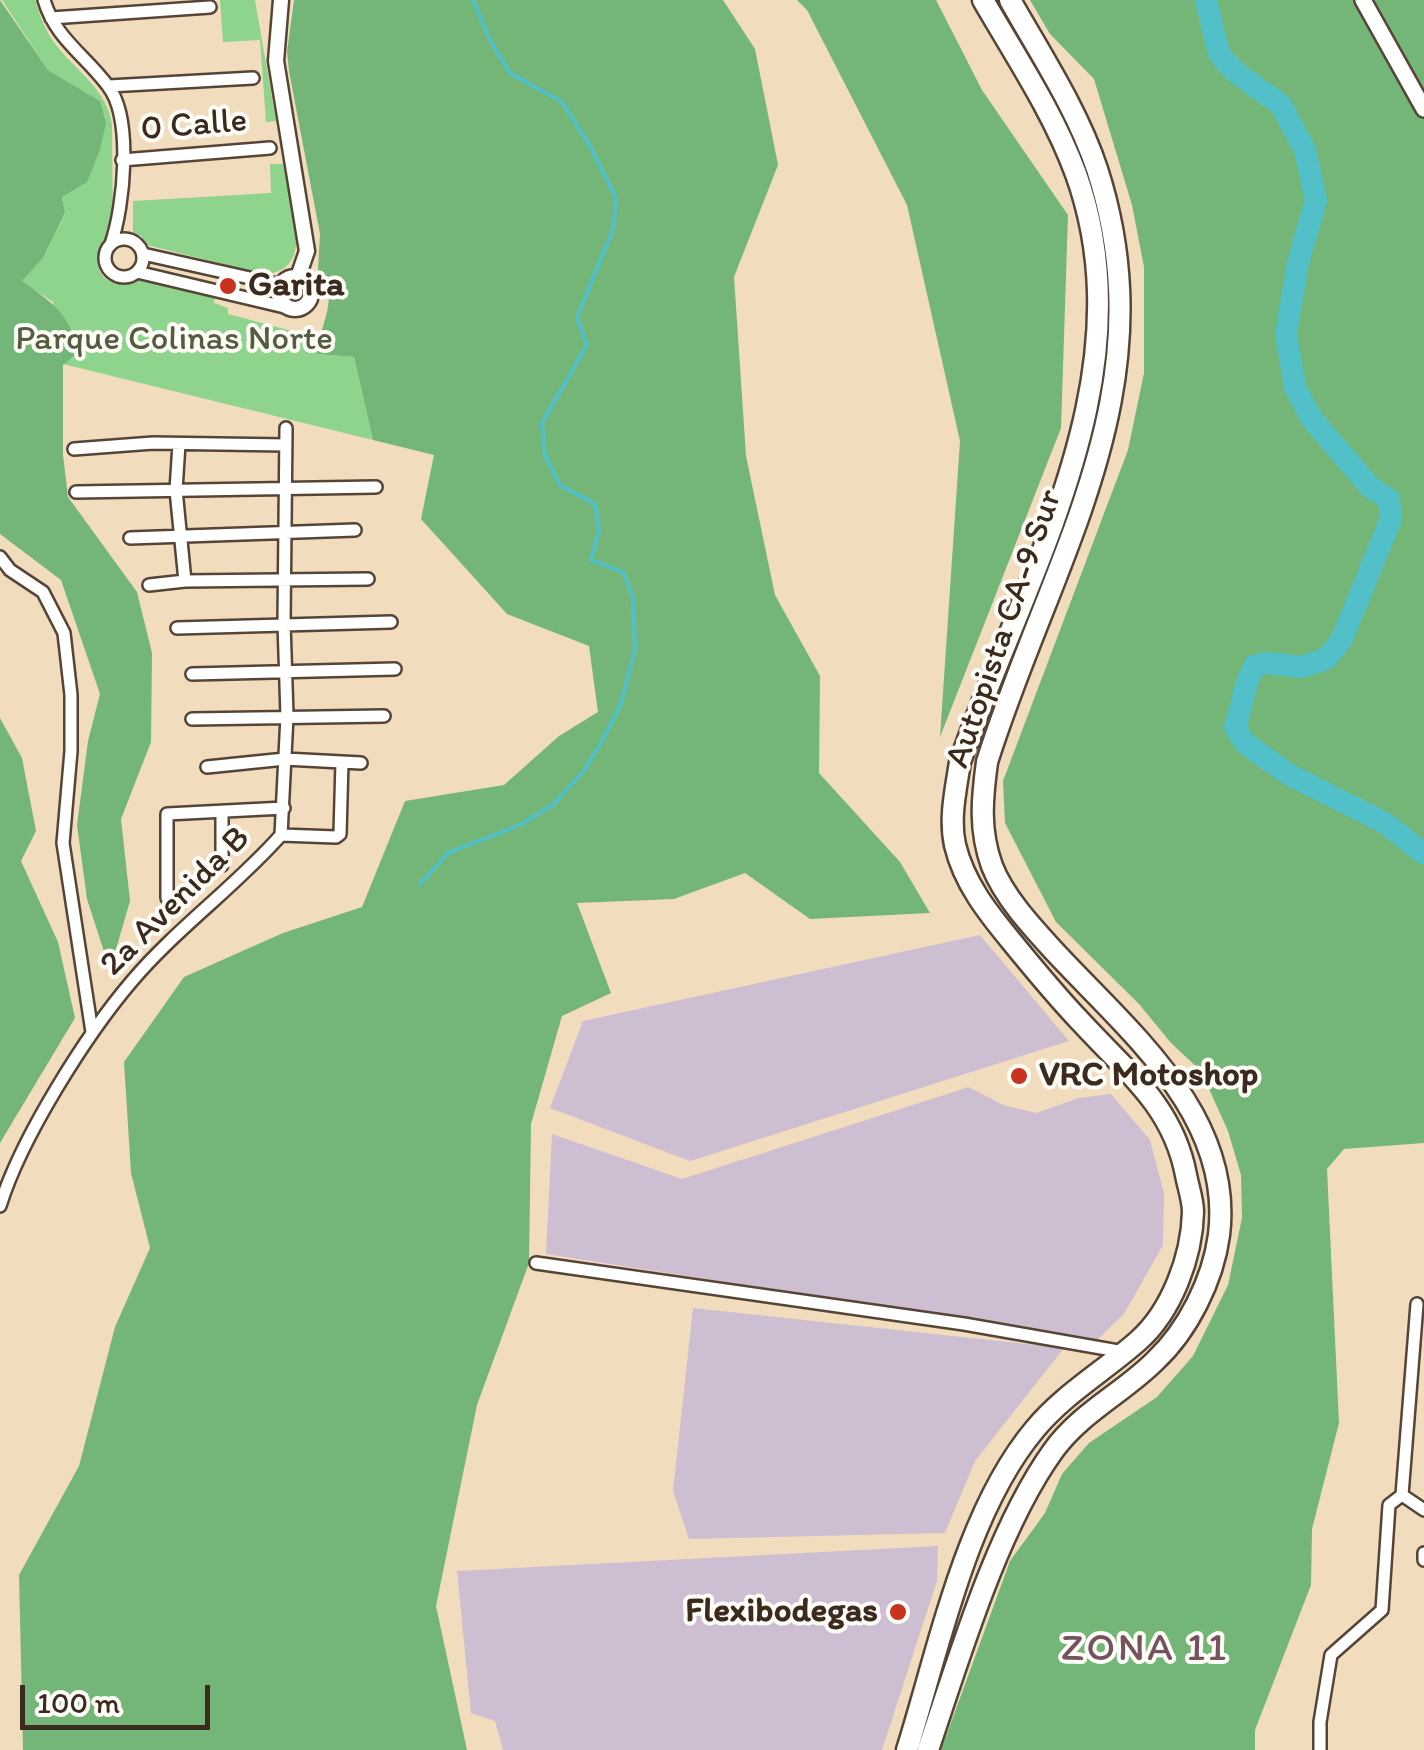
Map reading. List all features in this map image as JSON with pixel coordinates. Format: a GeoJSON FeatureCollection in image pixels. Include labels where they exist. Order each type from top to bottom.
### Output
{"type":"FeatureCollection","features":[{"type":"Feature","properties":{"kind":"highway","name":"Autopista CA-9 Sur"},"geometry":{"type":"LineString","coordinates":[[907,1750],[968,1553],[1010,1460],[1050,1414],[1142,1338],[1161,1314],[1187,1256],[1193,1210],[1181,1148],[1168,1120],[1146,1090],[1078,1020],[988,914],[968,881],[954,835],[960,762],[1080,448],[1098,329],[1094,250],[1076,174],[1052,118],[983,0]]}},
{"type":"Feature","properties":{"kind":"highway","name":"Autopista CA-9 Sur"},"geometry":{"type":"LineString","coordinates":[[928,1750],[1021,1506],[1055,1448],[1176,1339],[1198,1303],[1219,1236],[1220,1194],[1213,1158],[1200,1126],[1172,1080],[1041,937],[994,869],[984,840],[980,809],[987,762],[1102,449],[1116,382],[1120,330],[1114,247],[1097,170],[1073,110],[1010,0]]}},
{"type":"Feature","properties":{"kind":"highway"},"geometry":{"type":"LineString","coordinates":[[968,1553],[994,1569]]}},
{"type":"Feature","properties":{"kind":"main road"},"geometry":{"type":"LineString","coordinates":[[1363,0],[1424,109]]}},
{"type":"Feature","properties":{"kind":"street"},"geometry":{"type":"LineString","coordinates":[[44,0],[64,40],[109,86],[120,111],[121,214],[105,255],[110,272],[121,277],[137,272],[292,309],[303,306],[310,298],[309,288],[298,277]]}},
{"type":"Feature","properties":{"kind":"street"},"geometry":{"type":"LineString","coordinates":[[281,0],[276,61],[306,250],[298,277]]}},
{"type":"Feature","properties":{"kind":"street"},"geometry":{"type":"LineString","coordinates":[[50,18],[210,6]]}},
{"type":"Feature","properties":{"kind":"street"},"geometry":{"type":"LineString","coordinates":[[109,86],[253,78]]}},
{"type":"Feature","properties":{"kind":"street","name":"0 Calle"},"geometry":{"type":"LineString","coordinates":[[122,160],[270,148]]}},
{"type":"Feature","properties":{"kind":"street"},"geometry":{"type":"LineString","coordinates":[[121,214],[143,254],[282,285]]}},
{"type":"Feature","properties":{"kind":"street"},"geometry":{"type":"LineString","coordinates":[[111,244],[122,239],[134,242]]}},
{"type":"Feature","properties":{"kind":"street"},"geometry":{"type":"LineString","coordinates":[[137,272],[143,254]]}},
{"type":"Feature","properties":{"kind":"street"},"geometry":{"type":"LineString","coordinates":[[292,309],[281,301],[282,285],[298,277]]}},
{"type":"Feature","properties":{"kind":"street"},"geometry":{"type":"LineString","coordinates":[[240,298],[244,278]]}},
{"type":"Feature","properties":{"kind":"street","name":"2a Avenida B"},"geometry":{"type":"LineString","coordinates":[[0,1206],[40,1121],[92,1032],[134,979],[281,835],[287,716],[286,428]]}},
{"type":"Feature","properties":{"kind":"street"},"geometry":{"type":"LineString","coordinates":[[178,444],[178,536],[184,581]]}},
{"type":"Feature","properties":{"kind":"street"},"geometry":{"type":"LineString","coordinates":[[74,449],[178,444],[286,445]]}},
{"type":"Feature","properties":{"kind":"street"},"geometry":{"type":"LineString","coordinates":[[76,492],[376,488]]}},
{"type":"Feature","properties":{"kind":"street"},"geometry":{"type":"LineString","coordinates":[[130,538],[354,530]]}},
{"type":"Feature","properties":{"kind":"street"},"geometry":{"type":"LineString","coordinates":[[0,557],[10,570],[43,592],[64,633],[71,714],[63,843],[92,1032]]}},
{"type":"Feature","properties":{"kind":"street"},"geometry":{"type":"LineString","coordinates":[[150,585],[184,581],[368,579]]}},
{"type":"Feature","properties":{"kind":"street"},"geometry":{"type":"LineString","coordinates":[[177,628],[391,622]]}},
{"type":"Feature","properties":{"kind":"street"},"geometry":{"type":"LineString","coordinates":[[192,674],[395,668]]}},
{"type":"Feature","properties":{"kind":"street"},"geometry":{"type":"LineString","coordinates":[[192,718],[384,716]]}},
{"type":"Feature","properties":{"kind":"street"},"geometry":{"type":"LineString","coordinates":[[207,767],[285,759],[361,762]]}},
{"type":"Feature","properties":{"kind":"street"},"geometry":{"type":"LineString","coordinates":[[281,835],[340,834],[342,762]]}},
{"type":"Feature","properties":{"kind":"street"},"geometry":{"type":"LineString","coordinates":[[167,898],[166,814],[284,808]]}},
{"type":"Feature","properties":{"kind":"street"},"geometry":{"type":"LineString","coordinates":[[222,812],[222,864]]}},
{"type":"Feature","properties":{"kind":"street"},"geometry":{"type":"LineString","coordinates":[[536,1263],[964,1324],[1124,1352]]}},
{"type":"Feature","properties":{"kind":"street"},"geometry":{"type":"LineString","coordinates":[[1402,1495],[1418,1304]]}},
{"type":"Feature","properties":{"kind":"street"},"geometry":{"type":"LineString","coordinates":[[1402,1495],[1424,1510]]}},
{"type":"Feature","properties":{"kind":"street"},"geometry":{"type":"LineString","coordinates":[[1320,1750],[1320,1722],[1331,1655],[1382,1610],[1389,1505],[1390,1500],[1402,1495]]}},
{"type":"Feature","properties":{"kind":"shaded area"},"geometry":{"type":"Polygon","coordinates":[[[980,935],[1069,1041],[690,1161],[550,1108],[583,1021],[980,935]]]}},
{"type":"Feature","properties":{"kind":"shaded area"},"geometry":{"type":"Polygon","coordinates":[[[969,1087],[1003,1105],[1036,1113],[1079,1098],[1111,1094],[1150,1140],[1164,1193],[1163,1245],[1124,1314],[1097,1340],[546,1254],[552,1134],[682,1179],[969,1087]]]}},
{"type":"Feature","properties":{"kind":"shaded area"},"geometry":{"type":"Polygon","coordinates":[[[693,1308],[1064,1348],[975,1461],[945,1533],[689,1539],[673,1491],[693,1308]]]}},
{"type":"Feature","properties":{"kind":"shaded area"},"geometry":{"type":"Polygon","coordinates":[[[938,1546],[937,1581],[882,1750],[503,1750],[495,1721],[471,1713],[457,1571],[938,1546]]]}},
{"type":"Feature","properties":{"kind":"green space"},"geometry":{"type":"Polygon","coordinates":[[[0,0],[48,70],[100,101],[106,123],[87,182],[62,197],[65,213],[43,258],[22,281],[59,311],[71,330],[75,355],[63,365],[63,455],[68,497],[137,592],[152,653],[151,742],[121,819],[130,901],[110,970],[87,899],[77,825],[88,741],[100,694],[61,580],[0,534],[0,0]]]}},
{"type":"Feature","properties":{"kind":"green space","name":"Parque Colinas Norte"},"geometry":{"type":"Polygon","coordinates":[[[2,0],[35,0],[52,40],[98,91],[109,113],[113,235],[99,253],[101,274],[115,283],[146,280],[215,297],[214,303],[228,308],[228,314],[318,338],[318,354],[354,357],[373,440],[63,364],[53,302],[21,281],[43,258],[65,214],[62,197],[100,101],[48,70],[2,0]]]}},
{"type":"Feature","properties":{"kind":"green space"},"geometry":{"type":"Polygon","coordinates":[[[220,0],[255,0],[276,121],[266,122],[260,40],[223,42],[220,0]]]}},
{"type":"Feature","properties":{"kind":"green space"},"geometry":{"type":"Polygon","coordinates":[[[294,0],[723,0],[755,49],[778,165],[734,277],[746,456],[775,595],[820,676],[819,773],[900,862],[930,913],[810,919],[745,873],[674,899],[577,903],[611,993],[562,1016],[531,1124],[529,1263],[477,1405],[436,1606],[467,1750],[23,1750],[19,1575],[79,1466],[115,1327],[150,1248],[131,1173],[124,1062],[184,977],[283,933],[362,907],[405,801],[504,785],[559,736],[598,712],[589,646],[507,614],[421,519],[434,455],[373,440],[354,357],[317,354],[329,300],[325,280],[318,270],[320,234],[289,71],[287,52],[294,0]]]}},
{"type":"Feature","properties":{"kind":"green space"},"geometry":{"type":"Polygon","coordinates":[[[797,0],[936,0],[982,90],[1068,215],[1061,428],[940,737],[960,441],[907,205],[807,10],[797,0]]]}},
{"type":"Feature","properties":{"kind":"green space"},"geometry":{"type":"Polygon","coordinates":[[[1030,0],[1424,0],[1424,1143],[1344,1149],[1327,1169],[1339,1423],[1312,1529],[1311,1585],[1255,1730],[1255,1750],[941,1750],[1010,1561],[1045,1513],[1062,1474],[1089,1443],[1157,1397],[1193,1356],[1228,1285],[1242,1218],[1241,1175],[1228,1131],[1201,1071],[1056,922],[1005,823],[1003,781],[1128,450],[1144,373],[1144,267],[1132,205],[1094,79],[1050,34],[1030,0]]]}},
{"type":"Feature","properties":{"kind":"green space"},"geometry":{"type":"Polygon","coordinates":[[[270,164],[283,164],[297,231],[291,261],[280,270],[263,274],[147,245],[133,233],[133,201],[271,193],[270,164]]]}},
{"type":"Feature","properties":{"kind":"green space"},"geometry":{"type":"Polygon","coordinates":[[[0,718],[22,758],[36,831],[21,861],[58,942],[75,1018],[0,1143],[0,718]]]}},
{"type":"Feature","properties":{"kind":"waterway"},"geometry":{"type":"LineString","coordinates":[[420,884],[448,853],[520,825],[554,804],[582,773],[600,745],[621,704],[635,649],[633,597],[623,572],[591,560],[599,530],[595,504],[560,485],[545,456],[542,423],[587,345],[577,318],[613,229],[616,198],[562,102],[510,73],[473,0]]}},
{"type":"Feature","properties":{"kind":"waterway"},"geometry":{"type":"LineString","coordinates":[[1206,0],[1219,54],[1234,71],[1281,105],[1305,150],[1316,200],[1298,263],[1286,334],[1295,387],[1311,418],[1370,487],[1389,499],[1391,519],[1341,641],[1326,659],[1301,667],[1255,665],[1235,727],[1245,743],[1288,774],[1385,823],[1424,854]]}},
{"type":"Feature","properties":{"kind":"place","name":"Garita"},"geometry":{"type":"Point","coordinates":[228,286]}},
{"type":"Feature","properties":{"kind":"place","name":"VRC Motoshop"},"geometry":{"type":"Point","coordinates":[1019,1076]}},
{"type":"Feature","properties":{"kind":"place","name":"Flexibodegas"},"geometry":{"type":"Point","coordinates":[898,1612]}},
{"type":"Feature","properties":{"kind":"district","name":"ZONA 11"},"geometry":{"type":"Point","coordinates":[1145,1650]}}]}
